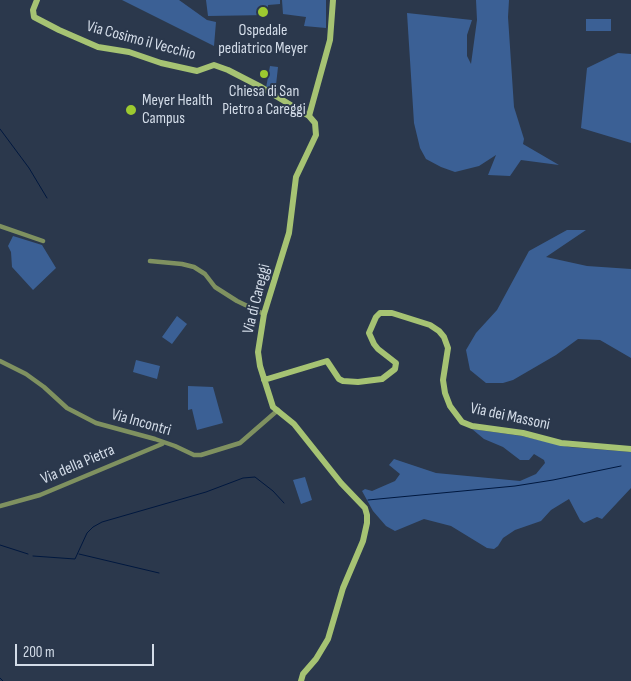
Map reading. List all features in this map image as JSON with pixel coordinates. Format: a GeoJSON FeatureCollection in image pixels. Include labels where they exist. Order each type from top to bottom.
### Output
{"type":"FeatureCollection","features":[{"type":"Feature","properties":{"kind":"street","name":"Via Cosimo il Vecchio"},"geometry":{"type":"LineString","coordinates":[[37,0],[33,10],[36,19],[98,47],[129,52],[161,63],[197,71],[214,65],[228,70],[266,90],[309,116]]}},
{"type":"Feature","properties":{"kind":"street","name":"Via di Careggi"},"geometry":{"type":"LineString","coordinates":[[301,681],[303,674],[323,649],[331,631],[346,578],[364,537],[367,515],[364,508],[294,424],[273,407],[269,399],[258,352],[264,314],[289,233],[296,178],[316,132],[314,122],[309,116],[330,40],[333,0]]}},
{"type":"Feature","properties":{"kind":"street"},"geometry":{"type":"LineString","coordinates":[[0,226],[43,241]]}},
{"type":"Feature","properties":{"kind":"street"},"geometry":{"type":"LineString","coordinates":[[150,261],[194,267],[205,274],[215,287],[237,301],[264,314]]}},
{"type":"Feature","properties":{"kind":"street","name":"Via dei Massoni"},"geometry":{"type":"LineString","coordinates":[[264,380],[327,361],[339,379],[343,381],[382,379],[395,369],[396,363],[378,349],[370,332],[376,317],[380,314],[392,313],[430,326],[443,334],[448,348],[443,380],[445,393],[450,406],[462,422],[479,428],[524,433],[561,443],[631,449]]}},
{"type":"Feature","properties":{"kind":"street","name":"Via Incontri"},"geometry":{"type":"LineString","coordinates":[[0,361],[26,374],[67,408],[96,423],[163,442],[194,455],[201,455],[240,443],[278,410]]}},
{"type":"Feature","properties":{"kind":"street","name":"Via della Pietra"},"geometry":{"type":"LineString","coordinates":[[0,506],[33,498],[163,442]]}},
{"type":"Feature","properties":{"kind":"shaded area"},"geometry":{"type":"Polygon","coordinates":[[[122,0],[179,0],[207,20],[216,22],[214,46],[122,0]]]}},
{"type":"Feature","properties":{"kind":"shaded area"},"geometry":{"type":"Polygon","coordinates":[[[206,0],[280,0],[280,4],[268,5],[268,15],[208,16],[206,0]]]}},
{"type":"Feature","properties":{"kind":"shaded area"},"geometry":{"type":"Polygon","coordinates":[[[282,0],[326,0],[326,28],[304,26],[306,17],[283,14],[282,0]]]}},
{"type":"Feature","properties":{"kind":"shaded area"},"geometry":{"type":"Polygon","coordinates":[[[476,0],[509,0],[508,17],[514,107],[524,139],[523,144],[559,165],[521,160],[510,176],[488,175],[496,155],[479,166],[455,172],[426,159],[420,148],[414,123],[407,13],[472,20],[467,35],[467,56],[471,64],[477,20],[476,0]]]}},
{"type":"Feature","properties":{"kind":"shaded area"},"geometry":{"type":"Polygon","coordinates":[[[586,19],[611,19],[611,31],[586,31],[586,19]]]}},
{"type":"Feature","properties":{"kind":"shaded area"},"geometry":{"type":"Polygon","coordinates":[[[618,53],[631,54],[631,143],[581,128],[587,68],[618,53]]]}},
{"type":"Feature","properties":{"kind":"shaded area"},"geometry":{"type":"Polygon","coordinates":[[[270,66],[278,67],[275,94],[266,88],[270,66]]]}},
{"type":"Feature","properties":{"kind":"shaded area"},"geometry":{"type":"Polygon","coordinates":[[[567,230],[586,230],[546,257],[587,266],[631,269],[631,358],[600,340],[578,339],[556,355],[513,380],[503,383],[486,383],[470,370],[466,350],[476,333],[497,310],[529,251],[567,230]]]}},
{"type":"Feature","properties":{"kind":"shaded area"},"geometry":{"type":"Polygon","coordinates":[[[13,236],[42,245],[56,268],[33,290],[12,267],[11,252],[8,246],[13,236]]]}},
{"type":"Feature","properties":{"kind":"shaded area"},"geometry":{"type":"Polygon","coordinates":[[[177,316],[187,324],[172,344],[162,337],[177,316]]]}},
{"type":"Feature","properties":{"kind":"shaded area"},"geometry":{"type":"Polygon","coordinates":[[[136,360],[160,366],[157,379],[133,372],[136,360]]]}},
{"type":"Feature","properties":{"kind":"shaded area"},"geometry":{"type":"Polygon","coordinates":[[[188,386],[213,387],[223,423],[197,430],[192,409],[188,410],[188,386]]]}},
{"type":"Feature","properties":{"kind":"shaded area"},"geometry":{"type":"Polygon","coordinates":[[[472,429],[522,436],[569,447],[631,452],[631,488],[602,519],[597,517],[584,523],[580,520],[569,499],[551,510],[541,521],[515,530],[503,538],[494,549],[487,548],[451,526],[424,519],[395,531],[386,526],[373,511],[362,491],[365,489],[372,491],[395,481],[400,474],[389,465],[394,459],[436,473],[520,481],[536,474],[545,463],[544,460],[534,454],[529,460],[520,460],[503,447],[484,439],[472,429]]]}},
{"type":"Feature","properties":{"kind":"shaded area"},"geometry":{"type":"Polygon","coordinates":[[[305,477],[312,500],[301,504],[293,480],[305,477]]]}},
{"type":"Feature","properties":{"kind":"waterway"},"geometry":{"type":"LineString","coordinates":[[0,129],[29,168],[47,198]]}},
{"type":"Feature","properties":{"kind":"waterway"},"geometry":{"type":"LineString","coordinates":[[368,500],[515,486],[621,466]]}},
{"type":"Feature","properties":{"kind":"waterway"},"geometry":{"type":"LineString","coordinates":[[33,556],[75,559],[87,533],[102,522],[206,492],[243,478],[255,477],[273,491],[284,503]]}},
{"type":"Feature","properties":{"kind":"waterway"},"geometry":{"type":"LineString","coordinates":[[0,545],[28,554]]}},
{"type":"Feature","properties":{"kind":"waterway"},"geometry":{"type":"LineString","coordinates":[[79,554],[159,573]]}},
{"type":"Feature","properties":{"kind":"waterway"},"geometry":{"type":"LineString","coordinates":[[0,678],[3,681]]}},
{"type":"Feature","properties":{"kind":"place","name":"Ospedale pediatrico Meyer"},"geometry":{"type":"Point","coordinates":[263,12]}},
{"type":"Feature","properties":{"kind":"place","name":"Chiesa di San Pietro a Careggi"},"geometry":{"type":"Point","coordinates":[264,74]}},
{"type":"Feature","properties":{"kind":"place","name":"Meyer Health Campus"},"geometry":{"type":"Point","coordinates":[131,110]}}]}
